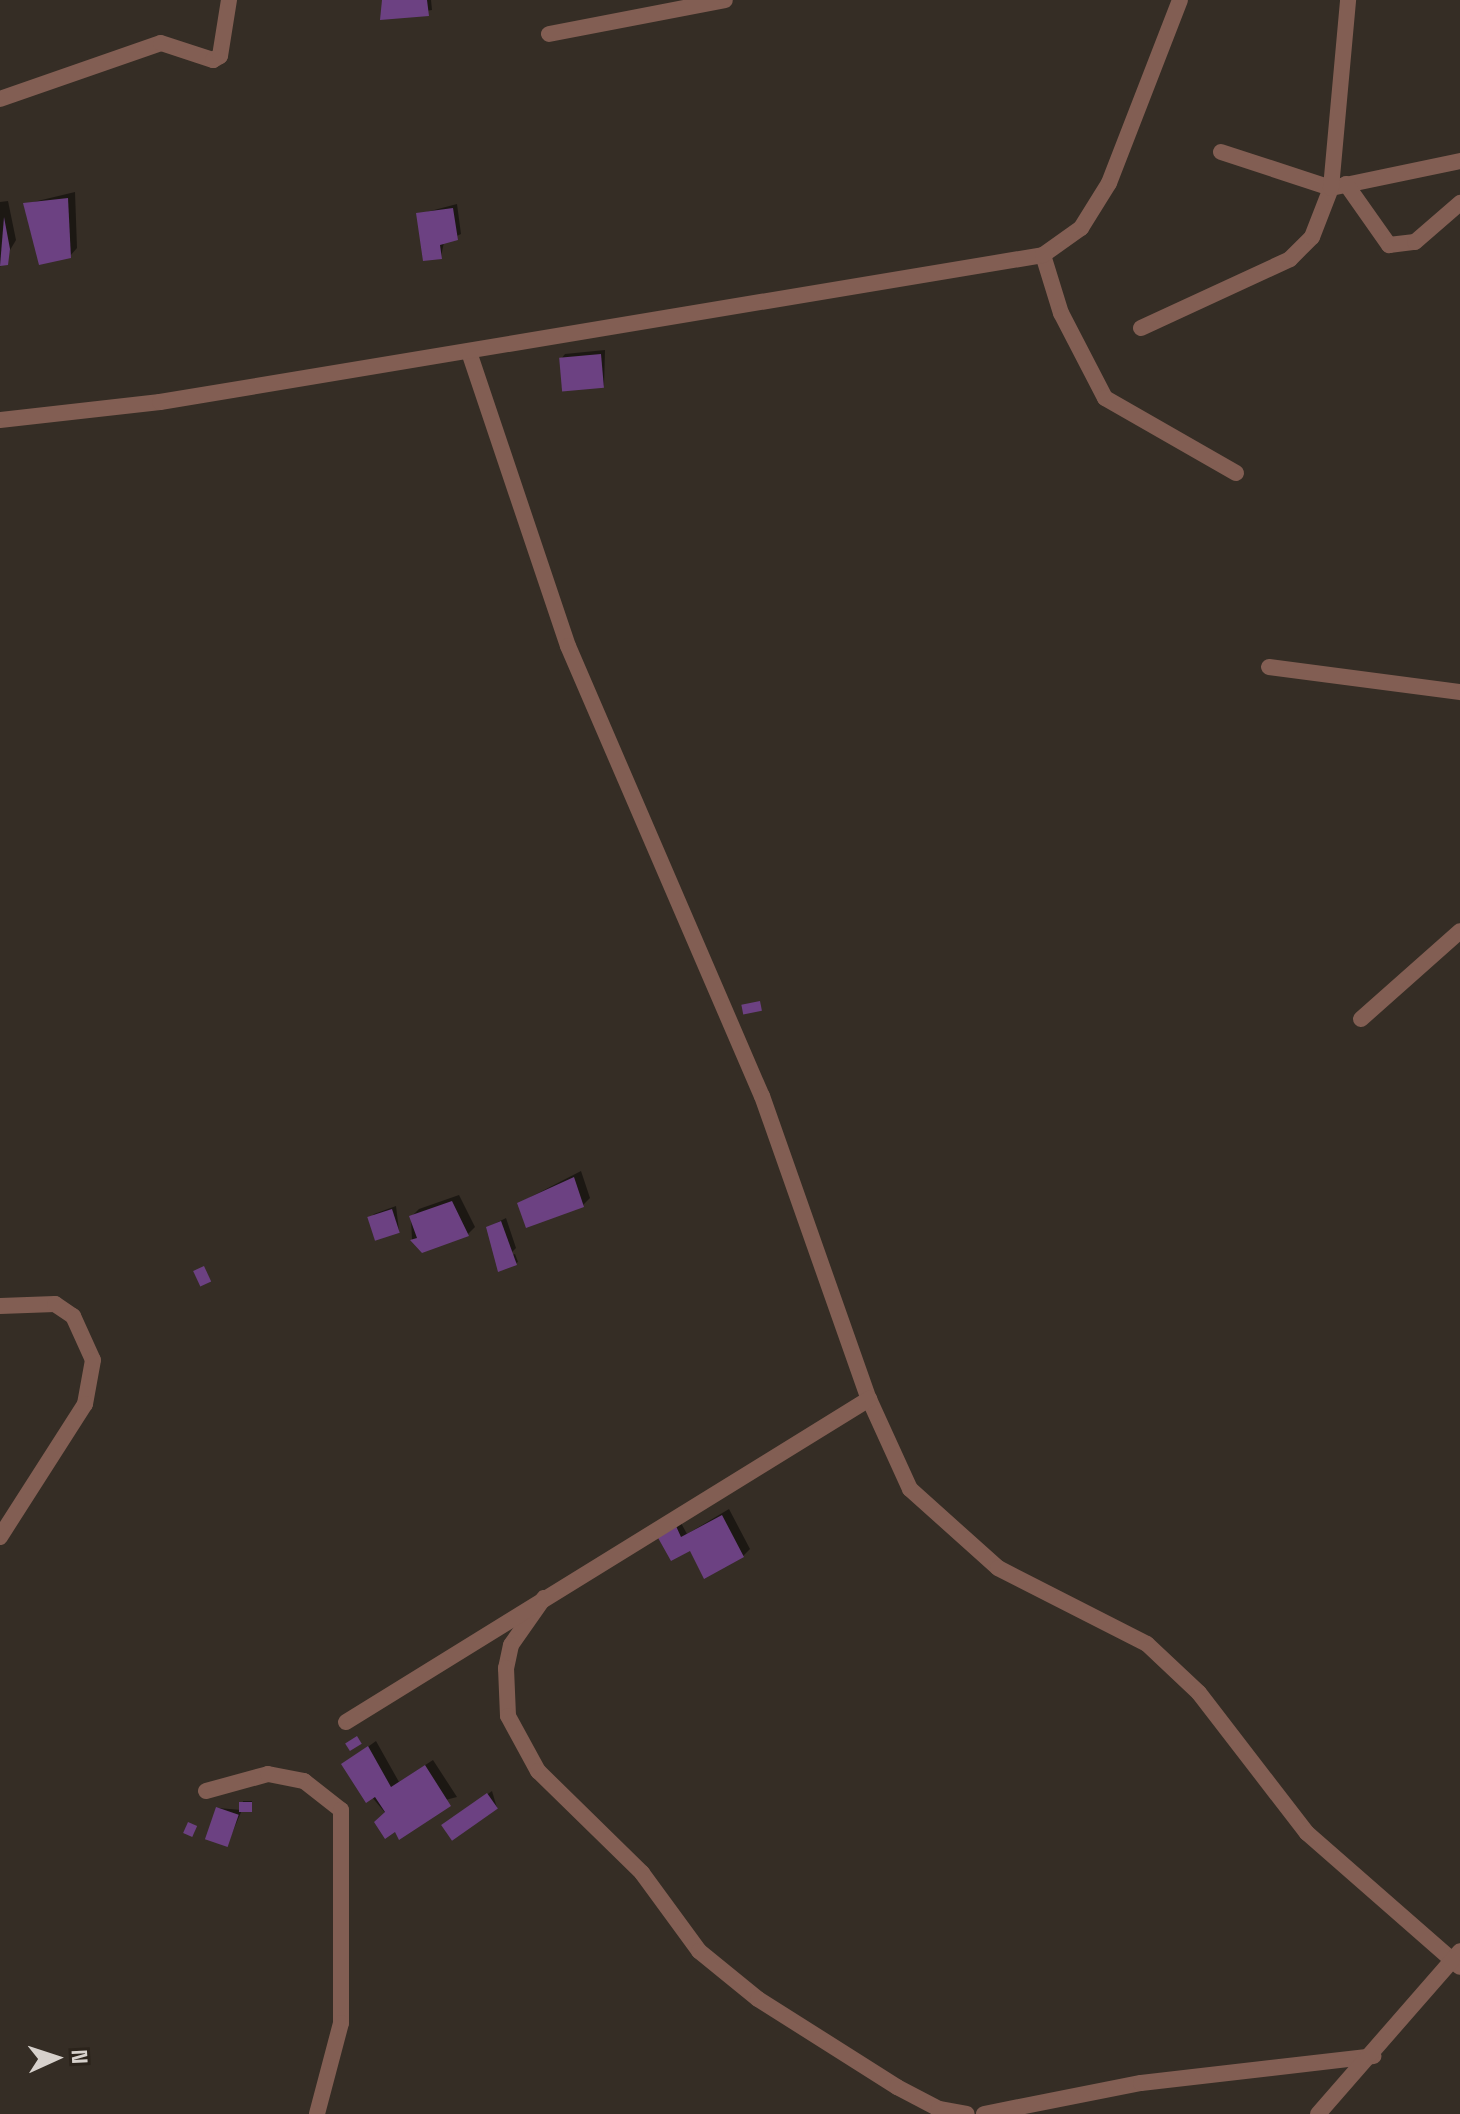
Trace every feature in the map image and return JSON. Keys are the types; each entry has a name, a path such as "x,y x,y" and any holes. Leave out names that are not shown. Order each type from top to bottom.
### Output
{"street":[{"path":"0,99 150,45 180,46 213,60 220,56 229,0"},
{"path":"549,34 725,0"},
{"path":"0,420 469,352 1043,255 1081,228 1109,183 1180,0"},
{"path":"1141,328 1303,250 1338,186 1348,0"},
{"path":"1221,152 1338,186 1460,161"},
{"path":"1338,186 1389,245 1415,242 1460,203"},
{"path":"1043,255 1061,313 1105,398 1236,473"},
{"path":"469,352 568,646 762,1096 869,1399 910,1489 998,1568 1147,1644 1199,1693 1307,1833 1458,1960 1318,2114"},
{"path":"1269,667 1460,692"},
{"path":"1361,1019 1460,931"},
{"path":"0,1306 55,1304 73,1316 93,1371 85,1404 0,1537"},
{"path":"346,1722 869,1399"},
{"path":"544,1598 511,1645 506,1668 508,1716 538,1771 642,1873 699,1951 758,1999 897,2087 939,2109 967,2114"},
{"path":"206,1791 247,1777 288,1777 319,1789 341,1810 341,2023 317,2114"},
{"path":"984,2114 1141,2083 1373,2056"}],"building":[{"path":"382,0 427,0 429,16 380,20"},
{"path":"68,198 71,258 39,265 23,203"},
{"path":"453,208 458,240 440,245 442,259 423,261 416,213"},
{"path":"4,217 10,249 8,265 0,266"},
{"path":"601,354 604,388 562,392 559,358"},
{"path":"760,1001 762,1011 743,1014 741,1005"},
{"path":"574,1177 584,1207 526,1228 517,1203"},
{"path":"452,1201 469,1236 422,1253 410,1240 417,1238 409,1216"},
{"path":"392,1209 400,1233 375,1241 367,1217"},
{"path":"501,1221 517,1265 498,1272 486,1227"},
{"path":"204,1266 211,1281 200,1286 193,1271"},
{"path":"722,1515 744,1557 704,1579 690,1551 671,1561 657,1536 676,1526 681,1537"},
{"path":"357,1736 362,1744 350,1751 345,1743"},
{"path":"368,1746 391,1787 425,1765 451,1806 399,1840 395,1832 385,1839 374,1822 385,1812 375,1797 366,1803 341,1764"},
{"path":"487,1793 498,1809 452,1841 441,1825"},
{"path":"239,1802 252,1802 252,1812 239,1812"},
{"path":"216,1807 239,1815 228,1847 205,1839"},
{"path":"188,1822 197,1826 192,1837 183,1833"}]}
